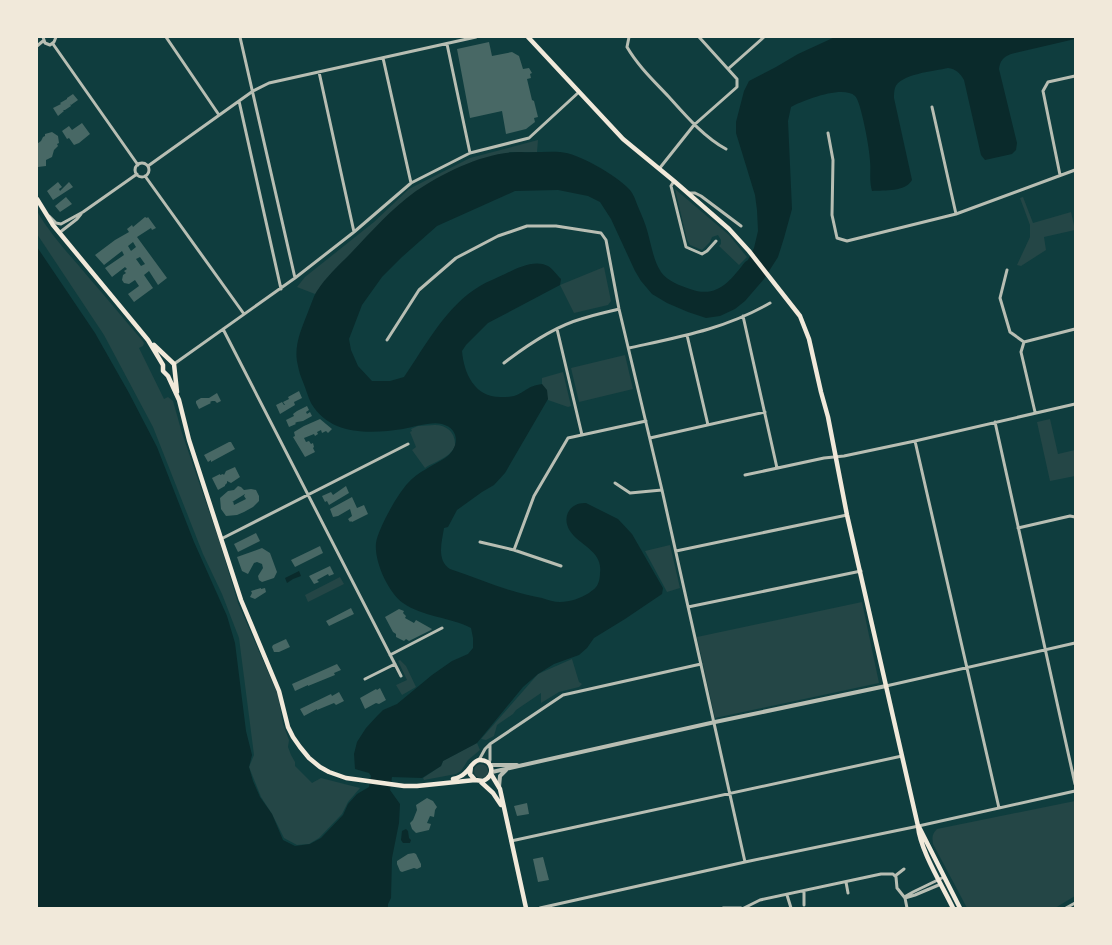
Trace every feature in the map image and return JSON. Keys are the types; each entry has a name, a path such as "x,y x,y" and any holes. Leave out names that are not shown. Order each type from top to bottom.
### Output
{"main road":[{"path":"528,37 623,139 729,229 749,251 793,305 800,316 809,339 828,417 847,515 861,571 922,846 953,908"},
{"path":"37,199 59,233 148,340 172,363 189,440 241,600 279,691 286,719 293,737 305,753 320,767 337,775 368,781 417,786 474,780 480,782 493,793 503,808"},
{"path":"148,340 163,365 162,369 175,390 179,400"},
{"path":"163,365 165,363 172,363"},
{"path":"166,374 171,374 174,371"},
{"path":"448,782 464,774 474,762 479,760 489,764 491,773 500,789 526,908"},
{"path":"471,766 470,774 474,780"},
{"path":"480,782 486,780 491,773"},
{"path":"918,826 960,908"}],"street":[{"path":"53,44 56,37"},
{"path":"166,37 219,115"},
{"path":"240,37 295,278"},
{"path":"148,166 253,91 270,83 476,37"},
{"path":"629,37 627,47 641,68 694,125 726,149"},
{"path":"659,169 694,125 737,87 737,79 699,37"},
{"path":"728,69 764,37"},
{"path":"43,41 48,44 53,44 138,165"},
{"path":"37,46 43,41"},
{"path":"447,44 470,153"},
{"path":"383,58 411,183"},
{"path":"319,72 354,232"},
{"path":"1060,175 1043,91 1048,82 1075,76"},
{"path":"172,363 281,289 354,232 411,183 470,153 529,138 579,92"},
{"path":"239,101 281,289"},
{"path":"932,107 956,214"},
{"path":"828,133 833,160 832,215 837,238 847,241 956,214 1075,170"},
{"path":"138,165 144,163 148,166"},
{"path":"137,174 136,169 138,165"},
{"path":"145,176 149,170 148,166"},
{"path":"137,174 145,176 244,314"},
{"path":"44,211 56,223 59,224 83,212 137,174"},
{"path":"674,181 671,186 686,247 702,254 707,251 716,241"},
{"path":"688,193 695,193 701,196 741,226"},
{"path":"59,233 77,219 83,212"},
{"path":"387,340 419,290 456,258 498,236 527,226 556,226 601,233 606,240 619,309 630,348 715,722 745,862"},
{"path":"1007,270 1000,298 1010,332 1024,342 1075,329"},
{"path":"630,348 714,328 770,303"},
{"path":"504,363 524,347 557,329 579,319 619,309"},
{"path":"743,316 777,468"},
{"path":"223,329 401,676"},
{"path":"557,329 582,435"},
{"path":"687,335 708,425"},
{"path":"1024,342 1020,352 1035,412"},
{"path":"745,475 824,458 916,441 1035,412 1075,404"},
{"path":"650,438 765,412"},
{"path":"514,550 534,496 568,438 646,421"},
{"path":"995,422 1075,784"},
{"path":"916,441 999,808"},
{"path":"221,539 408,444"},
{"path":"615,483 630,493 662,490"},
{"path":"676,550 847,515"},
{"path":"1018,528 1070,516 1075,517"},
{"path":"480,542 514,550 561,566"},
{"path":"688,608 861,571"},
{"path":"390,655 442,628"},
{"path":"491,773 523,764 886,686 1075,643"},
{"path":"365,679 394,664"},
{"path":"479,760 485,749 490,744 562,695 701,664"},
{"path":"490,744 489,764 523,764"},
{"path":"511,841 902,756"},
{"path":"500,789 500,776 506,770"},
{"path":"540,908 1075,791"},
{"path":"895,876 904,869"},
{"path":"723,908 742,908 760,900 881,874 893,874 895,876"},
{"path":"895,876 897,888 905,898 907,908"},
{"path":"905,898 920,893 945,879"},
{"path":"846,882 848,893"},
{"path":"804,891 804,905"},
{"path":"786,895 791,908"},
{"path":"1066,908 1075,903"}],"shaded area":[{"path":"835,37 1075,37 1075,39 1011,54 1006,56 1001,62 999,69 1017,143 1016,150 1012,154 985,160 981,155 964,80 956,70 948,68 918,74 903,79 898,83 895,89 894,98 912,180 905,187 872,191 870,156 867,137 860,107 855,96 842,92 833,93 805,101 791,107 788,121 792,209 778,257 764,279 745,301 735,309 720,316 706,318 667,303 652,294 635,271 611,219 600,202 588,196 558,190 515,191 437,226 382,277 362,305 349,339 351,350 358,366 372,381 390,381 404,377 447,315 468,294 486,283 526,265 537,263 548,266 552,269 561,279 560,285 488,323 462,351 468,376 478,389 485,393 493,396 511,397 533,386 542,384 547,390 548,399 505,473 494,485 457,510 448,527 444,528 441,544 441,556 443,561 450,569 518,593 558,602 579,598 589,593 597,586 600,575 600,565 598,559 590,549 574,536 567,526 566,521 569,511 575,505 586,503 618,519 632,534 663,588 662,594 594,638 587,648 579,655 554,664 538,674 523,687 477,743 443,761 441,766 422,778 392,777 390,790 400,804 399,823 392,858 391,898 388,908 37,908 37,247 95,333 129,393 157,447 194,542 227,616 235,643 246,731 252,755 249,767 253,781 260,797 272,814 283,840 295,846 310,844 321,838 343,815 348,804 357,794 369,787 371,776 369,773 355,769 354,754 357,742 366,728 383,710 397,704 432,675 452,661 468,654 473,648 471,628 454,621 411,608 397,598 383,576 376,550 376,543 380,529 399,495 408,483 416,476 450,454 455,445 455,435 448,427 438,423 391,431 365,432 352,430 329,422 319,414 311,403 298,368 296,352 300,332 317,291 333,271 374,229 416,191 439,177 466,164 494,155 521,152 568,153 586,160 615,177 631,191 635,198 646,227 652,251 661,272 674,283 690,289 708,292 715,290 728,282 748,260 754,248 758,231 755,195 736,133 736,122 744,91 749,81 798,54"},
{"path":"538,140 537,152 510,152 326,280 315,294 297,287 305,277 374,222 409,189 470,158"},
{"path":"675,189 729,235 747,257 739,265 719,246 721,244 721,240 718,235 712,237 710,242 702,250 690,245 687,240"},
{"path":"1023,197 1033,223 1071,212 1075,230 1044,237 1046,250 1021,266 1017,265 1030,237 1030,225 1020,198"},
{"path":"37,211 62,246 142,340 144,343 143,346 139,348 164,399 168,397 173,401 182,433 219,540 238,603 278,695 283,724 289,740 288,747 295,762 295,766 312,783 321,778 360,788 348,802 342,814 319,838 309,844 297,845 284,838 272,814 261,797 249,767 254,755 239,638 222,594 203,554 153,427 104,335 37,234"},
{"path":"604,267 611,301 608,305 574,313 560,285"},
{"path":"625,355 633,389 579,402 571,368"},
{"path":"563,372 571,406 568,407 548,400 542,384 542,378"},
{"path":"1050,419 1058,454 1075,450 1075,476 1050,481 1037,422"},
{"path":"418,426 443,426 450,431 454,437 455,446 446,457 425,468 412,450 416,447 410,432 412,431 411,429"},
{"path":"670,545 680,588 667,592 645,551"},
{"path":"299,571 301,576 287,583 285,578"},
{"path":"340,577 344,584 308,602 305,595"},
{"path":"862,602 879,683 715,718 697,637"},
{"path":"572,659 579,682 582,684 579,687 559,692 541,703 541,693 497,725 494,736 486,740 481,739 538,674"},
{"path":"400,660 406,666 416,687 402,695 396,685 407,680 398,661"},
{"path":"477,743 480,750 468,760 461,771 456,774 424,780 423,778 441,766 443,761"},
{"path":"481,764 486,766 488,771 486,776 481,778 476,776 474,771 476,766"},
{"path":"1075,801 1075,896 1055,908 967,908 933,844 932,839 934,832 937,829"},
{"path":"406,829 411,840 410,843 403,843 401,840 402,831"}],"building":[{"path":"489,42 492,56 512,52 519,56 523,69 529,68 532,73 530,74 531,78 527,79 538,117 534,118 535,122 526,129 506,134 502,111 470,118 457,49"},
{"path":"73,94 78,100 71,105 70,104 71,106 63,110 64,111 58,116 53,108 61,104 60,103"},
{"path":"82,123 90,134 74,145 69,138 67,139 62,131 69,126 72,130"},
{"path":"52,132 58,136 58,146 54,150 52,157 46,160 46,166 38,167 37,144 45,136 45,134"},
{"path":"58,182 62,187 59,189 60,191 69,182 73,187 53,200 47,191"},
{"path":"66,197 72,204 60,212 55,206"},
{"path":"145,217 148,217 156,228 152,230 151,228 137,237 167,278 158,285 149,271 144,275 153,288 134,302 128,294 139,286 135,280 129,284 124,283 122,280 123,275 126,273 124,271 127,269 125,267 112,277 105,268 124,255 122,251 104,265 95,255 115,240 129,232 127,229 132,225 133,227","holes":["133,242 136,247 131,251 128,246","140,257 145,264 141,266 136,259"]},
{"path":"299,391 302,398 294,402 295,405 280,414 276,405 282,402 285,405 283,402 289,399 288,397"},
{"path":"217,393 221,401 217,403 212,401 199,409 196,401 201,398 209,398"},
{"path":"307,406 309,410 306,412 307,414 310,412 312,416 289,427 286,420 294,416 293,414 297,411"},
{"path":"320,419 332,429 328,433 326,431 322,433 321,430 317,432 318,434 315,436 314,434 304,438 306,442 309,441 311,444 313,443 315,452 305,457 293,437 295,436 294,432"},
{"path":"231,442 235,449 211,462 211,460 208,462 204,455"},
{"path":"235,467 240,477 231,483 227,481 225,486 218,490 212,478 220,474 224,475 226,471"},
{"path":"238,486 244,490 256,490 259,496 259,501 253,507 244,512 237,515 226,516 221,509 220,498 228,491 234,490","holes":["245,494 244,496 246,499 234,505 233,501"]},
{"path":"346,486 349,493 329,505 327,501 325,502 322,496 331,492 333,495"},
{"path":"352,497 357,508 364,505 368,514 352,522 348,519 352,516 350,509 338,516 333,517 330,509"},
{"path":"256,533 260,541 238,552 234,544"},
{"path":"320,546 323,553 295,567 291,560"},
{"path":"262,548 270,553 277,572 274,578 262,582 259,580 258,576 263,568 262,564 257,562 254,563 248,574 242,571 237,557"},
{"path":"330,566 334,574 329,576 328,574 317,580 319,582 314,584 309,576"},
{"path":"265,588 266,592 255,599 250,597 252,593 251,591"},
{"path":"351,608 354,614 329,626 326,621"},
{"path":"399,609 404,611 403,613 406,616 405,618 414,623 416,620 432,629 409,641 406,639 404,641 396,637 396,634 393,632 385,617"},
{"path":"286,639 290,647 279,652 274,652 272,647 273,645"},
{"path":"337,664 341,670 334,673 335,675 295,691 292,684"},
{"path":"380,688 386,700 365,709 360,698"},
{"path":"339,692 344,701 336,705 334,703 317,709 304,716 300,709 331,694 332,696"},
{"path":"427,798 433,801 437,807 434,817 430,816 427,823 431,824 429,830 416,833 412,829 410,823 413,820 417,810 416,805"},
{"path":"527,803 529,814 517,816 514,806"},
{"path":"414,853 421,864 421,867 402,872 400,871 397,861 408,854"},
{"path":"543,857 549,880 538,882 533,859"}]}
